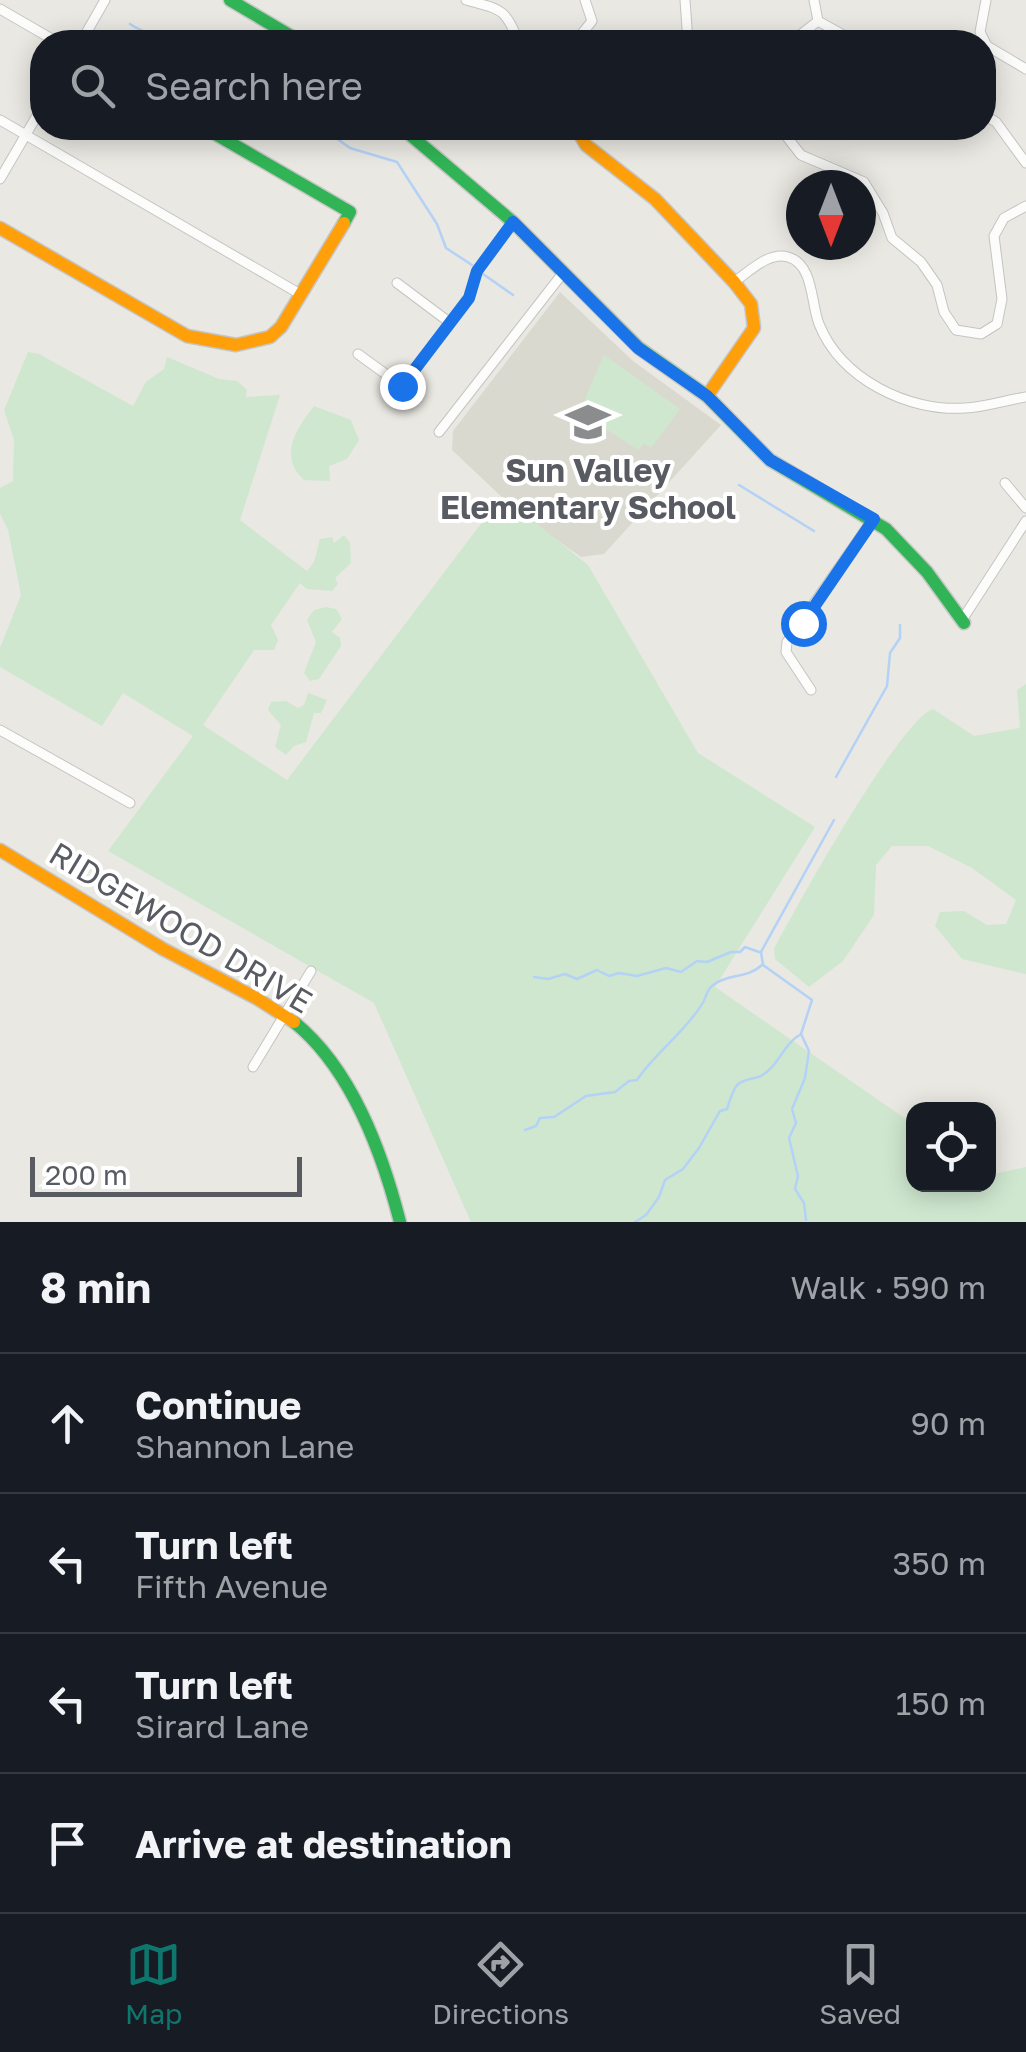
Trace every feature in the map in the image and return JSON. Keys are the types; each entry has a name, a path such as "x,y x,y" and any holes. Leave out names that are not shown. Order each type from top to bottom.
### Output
{"street":[{"path":"88,30 105,0"},
{"path":"230,0 281,30"},
{"path":"466,0 493,6 508,16 514,30"},
{"path":"585,0 592,21 585,30"},
{"path":"685,0 687,30"},
{"path":"814,0 818,21"},
{"path":"980,30 986,0"},
{"path":"0,9 36,30"},
{"path":"806,30 818,21"},
{"path":"818,21 834,30"},
{"path":"996,51 1026,69"},
{"path":"0,120 30,139"},
{"path":"996,122 1026,163"},
{"path":"0,179 30,127"},
{"path":"32,140 300,294"},
{"path":"0,228 187,336 236,345 276,333 350,212 225,140"},
{"path":"416,140 513,222 638,348 707,396 770,460 874,519 927,572 963,621 1026,521"},
{"path":"583,140 654,199 751,304 754,328 707,396"},
{"path":"789,140 801,155 864,182 892,238 921,262 937,285 944,312 956,330 981,334 997,324 1002,299 994,236 1004,218 1026,206"},
{"path":"358,354 402,386 469,298 481,265 513,222"},
{"path":"734,282 769,258 787,256 800,264 810,285 818,324 834,353 856,375 886,391 920,404 964,408 1026,396"},
{"path":"440,432 563,274"},
{"path":"397,284 450,322"},
{"path":"1005,483 1026,508"},
{"path":"811,690 786,652 787,642 874,519"},
{"path":"0,730 130,804"},
{"name":"RIDGEWOOD DRIVE","path":"0,850 160,948 284,1016 308,1034 330,1059 360,1118 396,1203 400,1222"},
{"path":"253,1067 312,971"}],"shaded area":[{"name":"Sun Valley Elementary School","path":"560,292 633,361 721,425 604,554 581,557 544,531 540,533 452,450 453,431"}],"green space":[{"path":"28,352 39,354 133,406 146,382 164,369 167,357 219,379 237,381 247,390 246,397 280,395 240,520 307,571 314,562 320,539 332,537 334,543 344,535 350,543 351,563 335,578 338,584 332,591 307,589 300,583 271,625 278,640 274,650 254,650 203,725 287,780 502,496 588,565 698,753 815,827 715,987 906,1119 906,1192 996,1192 996,1173 1026,1167 1026,1222 471,1222 374,1003 108,851 193,736 123,693 102,726 0,667 0,648 21,595 8,530 0,514 0,488 13,481 14,440 4,410"},
{"path":"604,355 680,409 651,448 644,443 638,450 585,415 586,396"},
{"path":"314,406 351,420 359,440 347,459 329,466 330,481 304,480 292,462 296,433"},
{"path":"336,609 342,619 332,632 340,638 341,646 319,679 310,681 304,673 316,642 307,620 314,610"},
{"path":"1026,684 1026,974 962,959 935,926 940,912 964,911 987,925 1006,924 1016,900 972,868 928,846 892,846 876,865 874,915 843,961 809,987 775,959 774,949 849,818 897,746 917,721 933,709 974,736 1020,728 1017,690"},
{"path":"308,693 327,700 321,713 314,713 306,742 294,746 286,755 275,747 281,725 268,710 271,702 286,701 298,708 304,705"}],"waterway":[{"path":"130,24 140,30"},
{"path":"339,140 350,148 397,162 437,224 446,248 472,265"},
{"path":"483,274 513,295"},
{"path":"739,485 814,531"},
{"path":"836,777 887,686 890,653 900,638 900,625"},
{"path":"806,1220 804,1203 795,1189 798,1176 789,1138 796,1123 792,1109 805,1078 809,1051 801,1034 812,1000 763,965 761,952 834,820"},
{"path":"534,977 548,979 565,974 577,979 597,970 609,976 637,976 666,968 681,972 697,961 707,962 745,947 759,952"},
{"path":"525,1130 536,1126 540,1118 554,1117 586,1096 615,1092 637,1080 696,1014 711,987 762,965"},
{"path":"635,1222 646,1215 659,1197 665,1180 683,1169 699,1148 720,1111 727,1109 737,1085 767,1072 801,1034"}],"traffic: fast":[{"path":"230,0 281,30"},
{"path":"226,140 350,212 344,223"},
{"path":"416,140 513,222 639,348 707,396 770,460 886,529 927,572 964,623"},
{"path":"294,1022 332,1063 362,1113 400,1222"}],"traffic: slow":[{"path":"583,140 655,199 751,304 754,328 707,396"},
{"path":"0,228 187,336 236,345 270,337 281,327 344,223"},
{"path":"0,850 163,949 294,1022"}],"place":[{"name":"Sun Valley Elementary School","path":"588,422"}],"route":[{"path":"402,386 469,298 477,271 513,222 638,348 707,396 770,460 874,519 803,623"}]}
